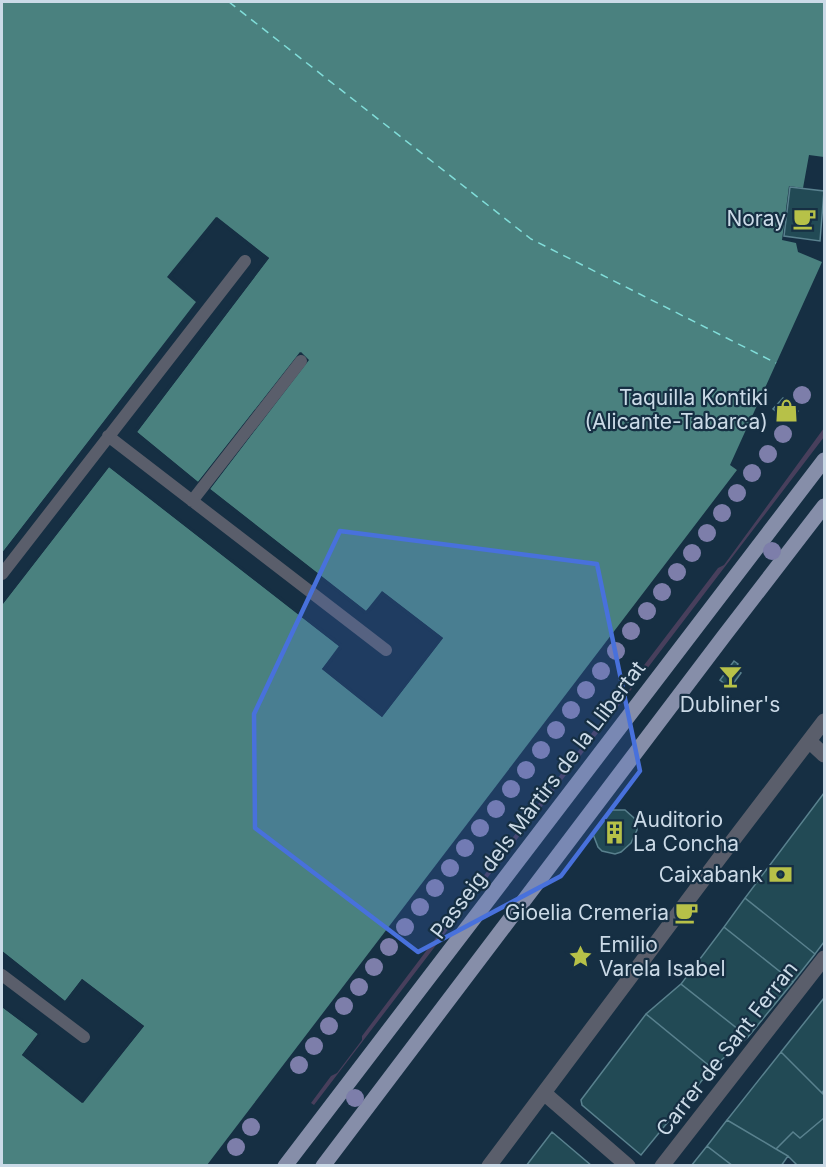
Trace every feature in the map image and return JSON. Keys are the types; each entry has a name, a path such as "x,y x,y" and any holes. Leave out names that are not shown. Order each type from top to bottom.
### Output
{"main road":[{"name":"Passeig dels Màrtirs de la Llibertat","path":"285,1166 825,460"},
{"path":"323,1166 825,506"}],"street":[{"path":"489,1166 825,721"},
{"path":"809,741 825,755"},
{"name":"Carrer de Sant Ferran","path":"662,1166 825,958"},
{"path":"543,1094 628,1166"}],"lane":[{"path":"2,574 244,261"},
{"path":"192,501 301,361"},
{"path":"108,436 386,650"},
{"path":"2,975 84,1037"}],"highlighted area":[{"path":"340,531 597,564 640,771 561,876 418,952 255,828 254,714"}],"shaded area":[{"path":"2,2 824,2 824,157 809,155 803,188 789,186 782,240 796,243 798,252 822,262 730,465 737,470 207,1165 2,1165 2,1007 38,1034 22,1055 82,1103 144,1026 82,979 65,1001 2,951 2,605 109,467 340,647 322,669 382,717 443,638 383,592 366,611 210,489 308,360 300,352 198,482 137,432 269,258 217,217 168,277 197,302 2,553"},
{"path":"824,428 824,437 314,1105 311,1103 362,1040 362,1036 445,926 451,923 476,886 604,717 610,715 636,681 635,677 718,568 724,565"}],"pier":[{"path":"216,217 269,258 137,432 198,482 301,352 309,360 210,489 366,611 382,591 443,638 382,717 322,669 339,646 109,467 2,605 2,601 109,464 342,644 342,648 326,669 382,713 439,639 383,596 369,613 365,614 207,490 196,484 134,433 134,430 265,259 217,221 172,276 199,300 199,304 2,556 2,553 196,302 167,277"},
{"path":"2,951 65,1001 82,979 144,1026 83,1103 22,1055 38,1034 2,1007 2,1004 41,1033 26,1055 82,1099 139,1026 83,983 67,1003 64,1003 2,955"}],"building":[{"name":"Noray","path":"790,187 824,191 820,241 784,236"},
{"name":"Taquilla Kontiki (Alicante-Tabarca)","path":"783,398 798,411 789,422 773,409"},
{"path":"734,661 738,664 735,669 741,673 730,688 720,680"},
{"path":"824,793 824,942 815,954 745,898"},
{"name":"Auditorio La Concha","path":"611,810 625,810 637,824 637,830 631,843 615,854 602,851 593,834"},
{"path":"745,898 815,954 793,982 724,927"},
{"path":"724,927 793,982 748,1037 681,984"},
{"path":"681,984 748,1037 712,1068 646,1014"},
{"path":"824,998 824,1090 822,1093 781,1052"},
{"path":"646,1014 712,1068 641,1155 582,1105 581,1100"},
{"path":"781,1052 824,1095 824,1118 800,1138 793,1132 776,1149 727,1120"},
{"path":"824,1118 824,1166 798,1166 776,1149 793,1132 800,1138"},
{"path":"727,1120 788,1156 781,1166 733,1166 707,1146"},
{"path":"552,1132 592,1166 526,1166"},
{"path":"707,1146 733,1166 691,1166"}],"ferry route":[{"path":"229,2 531,239 776,363"}],"place":[{"name":"Noray","path":"804,219"},
{"name":"Taquilla Kontiki (Alicante-Tabarca)","path":"786,410"},
{"name":"Dubliner's","path":"730,677"},
{"name":"Auditorio La Concha","path":"615,832"},
{"name":"Caixabank","path":"781,875"},
{"name":"Gioelia Cremeria","path":"687,913"},
{"name":"Emilio Varela Isabel","path":"581,957"}]}
